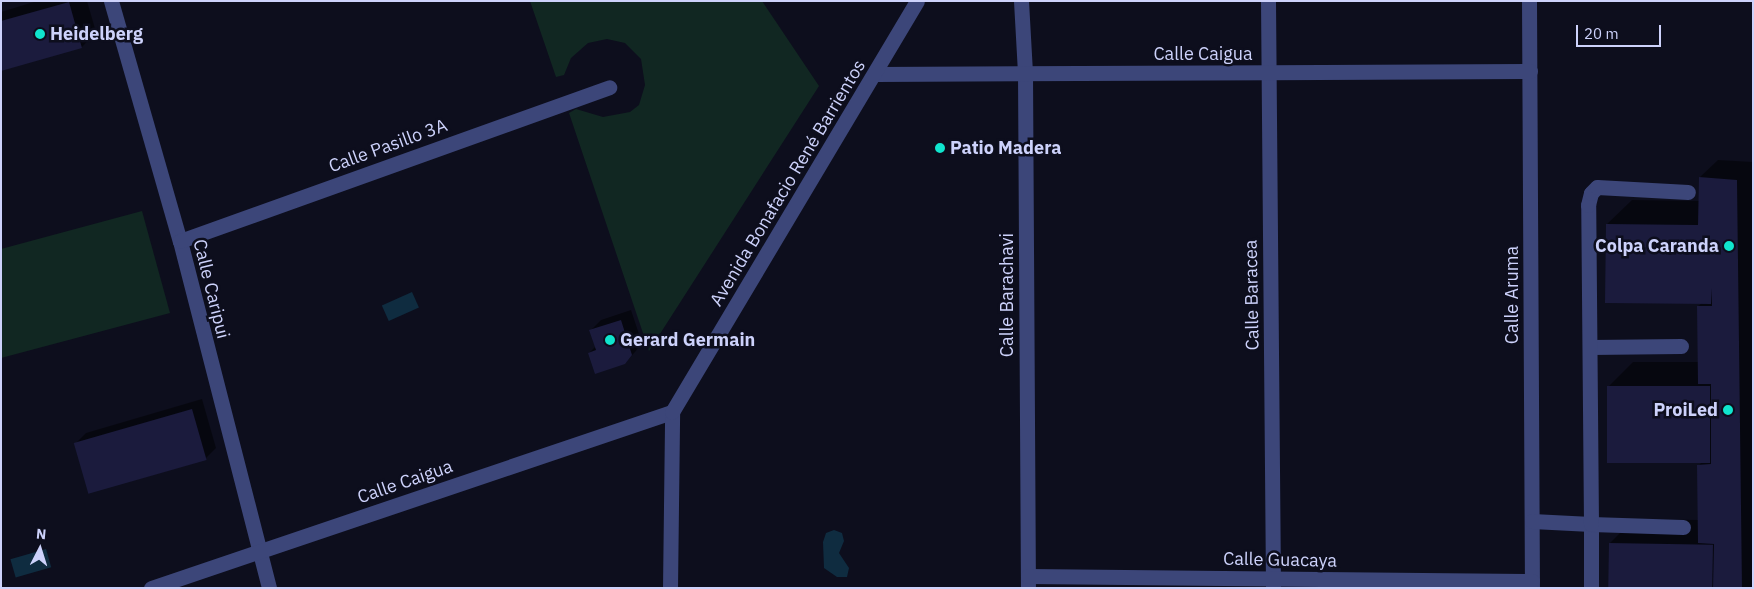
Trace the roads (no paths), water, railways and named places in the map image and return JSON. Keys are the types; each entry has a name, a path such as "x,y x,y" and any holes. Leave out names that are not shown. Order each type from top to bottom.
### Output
{"street":[{"name":"Calle Caripui","path":"111,1 180,241 269,588"},
{"name":"Avenida Bonafacio René Barrientos","path":"672,412 876,74 917,1"},
{"name":"Calle Barachavi","path":"1021,1 1025,73 1028,582"},
{"name":"Calle Baracea","path":"1268,1 1273,583"},
{"name":"Calle Aruma","path":"1529,1 1532,584"},
{"name":"Calle Caigua","path":"876,74 1530,71"},
{"name":"Calle Pasillo 3A","path":"180,241 609,87"},
{"path":"1590,588 1588,205 1591,193 1597,188 1688,192"},
{"path":"1590,346 1681,346"},
{"name":"Calle Caigua","path":"151,588 672,412"},
{"path":"670,588 672,412"},
{"path":"1532,521 1683,527"},
{"name":"Calle Guacaya","path":"1028,582 1532,584"}],"water":[{"path":"412,292 419,308 389,321 382,305"},
{"path":"834,530 842,533 844,541 839,553 849,568 847,577 837,577 824,568 823,542 826,533"},
{"path":"46,549 51,567 16,577 10,559"}],"place":[{"name":"Heidelberg","path":"40,34"},
{"name":"Patio Madera","path":"940,148"},
{"name":"Colpa Caranda","path":"1729,246"},
{"name":"Gerard Germain","path":"610,340"},
{"name":"ProiLed","path":"1728,410"}]}
